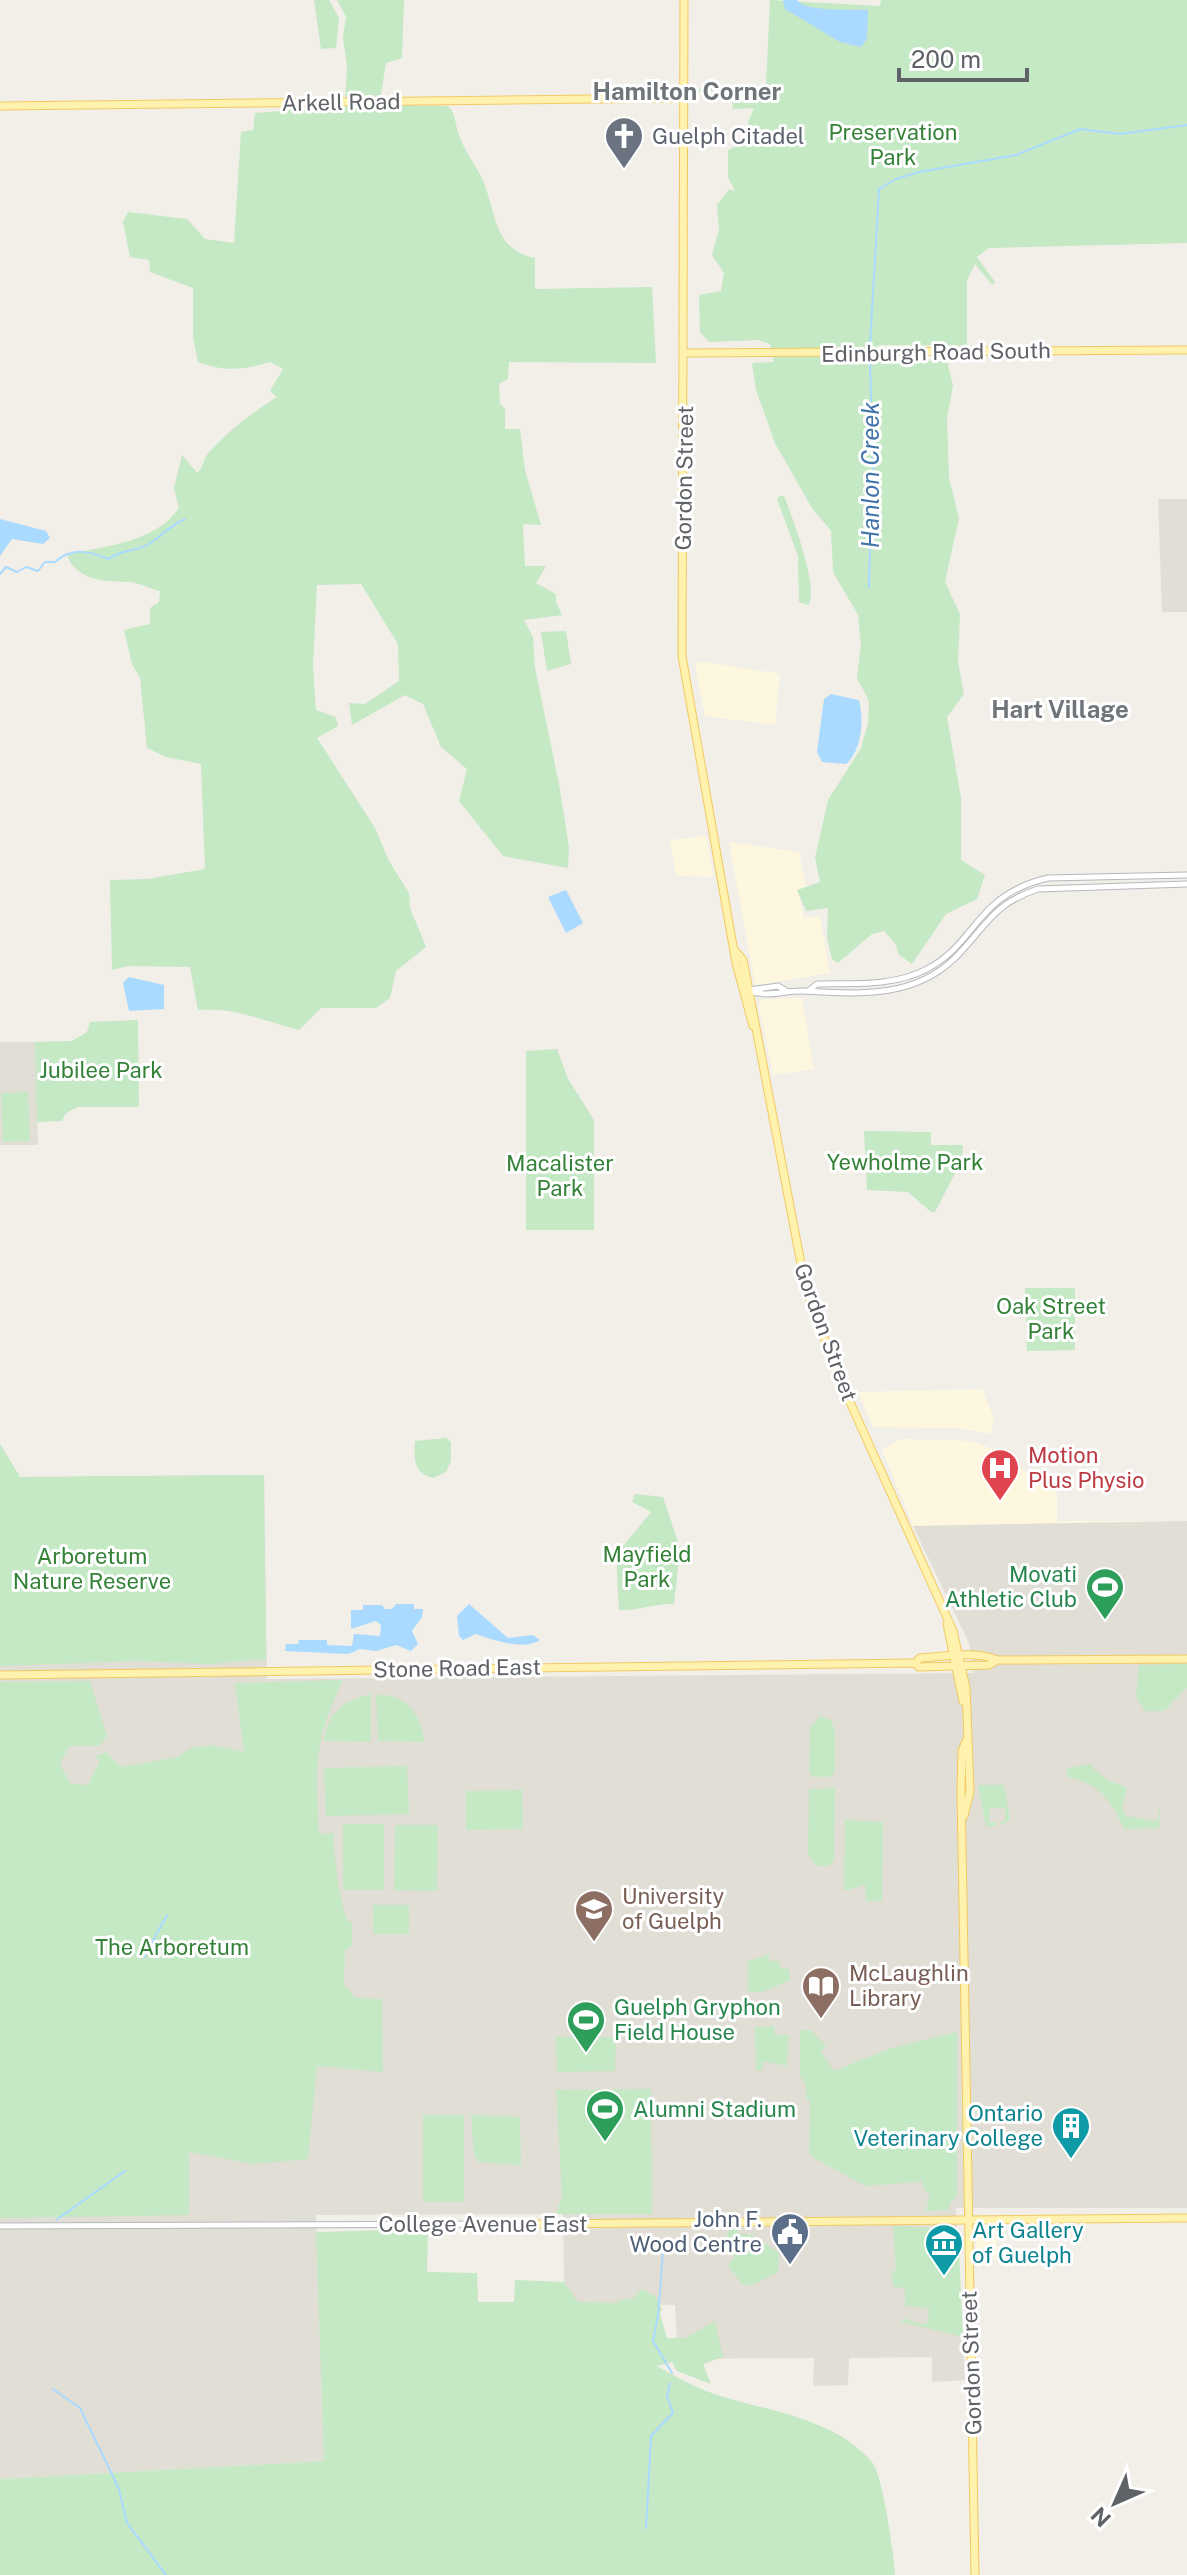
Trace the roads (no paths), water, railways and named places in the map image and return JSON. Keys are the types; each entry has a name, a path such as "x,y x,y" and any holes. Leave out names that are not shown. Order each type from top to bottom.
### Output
{"main road":[{"name":"Gordon Street","path":"684,0 682,656 736,952 743,960 745,991 806,1290 840,1380 947,1621 960,1666 970,1791 964,1816 966,2218 975,2575"},
{"name":"Arkell Road","path":"0,106 682,98"},
{"name":"Edinburgh Road South","path":"685,353 1187,350"},
{"name":"Stone Road East","path":"915,1663 920,1658 957,1656 989,1656 997,1660"},
{"path":"997,1660 1187,1659"},
{"name":"Stone Road East","path":"0,1675 587,1665 915,1663 919,1667 989,1665 997,1660"},
{"name":"College Avenue East","path":"536,2224 1187,2218"}],"street":[{"path":"808,991 817,984 891,981 928,969 944,957 999,897 1031,882 1048,878 1187,875"},
{"path":"745,991 758,994 786,991 818,994 890,992 912,986 955,958 1002,905 1038,889 1187,884"},
{"name":"College Avenue East","path":"0,2226 536,2224"}],"water":[{"path":"783,0 797,0 818,8 868,10 867,39 861,47 840,42 785,9"},
{"path":"0,519 46,531 50,538 43,544 12,539 0,556"},
{"path":"831,694 859,700 860,734 855,751 846,764 822,762 817,752 824,699"},
{"path":"566,890 583,923 566,933 548,897"},
{"path":"129,977 164,985 164,1009 129,1011 123,983"},
{"path":"396,1604 414,1604 414,1609 423,1609 422,1617 412,1631 418,1644 411,1651 396,1645 376,1651 360,1649 348,1654 285,1651 286,1644 298,1644 299,1640 327,1640 327,1645 352,1646 354,1634 380,1636 381,1625 376,1621 351,1629 351,1610 363,1610 363,1605 382,1605 385,1609 392,1609"},
{"path":"469,1604 508,1638 533,1635 540,1640 517,1645 476,1634 463,1640 459,1636 457,1616"}],"waterway":[{"name":"Hanlon Creek","path":"870,345 879,189 896,179 919,172 1016,155 1080,129 1120,134 1187,125"},
{"name":"Hanlon Creek","path":"869,587 874,495 870,363"},
{"path":"0,574 6,567 17,572 26,567 38,571 45,562 55,562 74,552 87,552 109,559 149,544 185,519"},
{"path":"144,1957 167,1915"},
{"path":"56,2220 125,2171"},
{"path":"664,2239 653,2341 672,2373"},
{"path":"646,2528 651,2436 673,2413 667,2396 670,2383"},
{"path":"53,2389 80,2408 119,2489 127,2523 166,2575"}],"place":[{"name":"Guelph Citadel","path":"624,170"},
{"name":"Motion Plus Physio","path":"1000,1502"},
{"name":"Movati Athletic Club","path":"1105,1621"},
{"name":"University of Guelph","path":"594,1943"},
{"name":"McLaughlin Library","path":"821,2020"},
{"name":"Guelph Gryphon Field House","path":"586,2054"},
{"name":"Alumni Stadium","path":"605,2143"},
{"name":"Ontario Veterinary College","path":"1071,2160"},
{"name":"John F. Wood Centre","path":"790,2266"},
{"name":"Art Gallery of Guelph","path":"944,2277"}],"district":[{"name":"Hamilton Corner","path":"687,92"},
{"name":"Hart Village","path":"1060,710"}],"park label":[{"name":"Preservation Park","path":"893,144"},
{"name":"Jubilee Park","path":"101,1070"},
{"name":"Yewholme Park","path":"905,1162"},
{"name":"Macalister Park","path":"560,1176"},
{"name":"Oak Street Park","path":"1051,1318"},
{"name":"Mayfield Park","path":"647,1566"},
{"name":"Arboretum Nature Reserve","path":"92,1568"},
{"name":"The Arboretum","path":"172,1947"}]}
